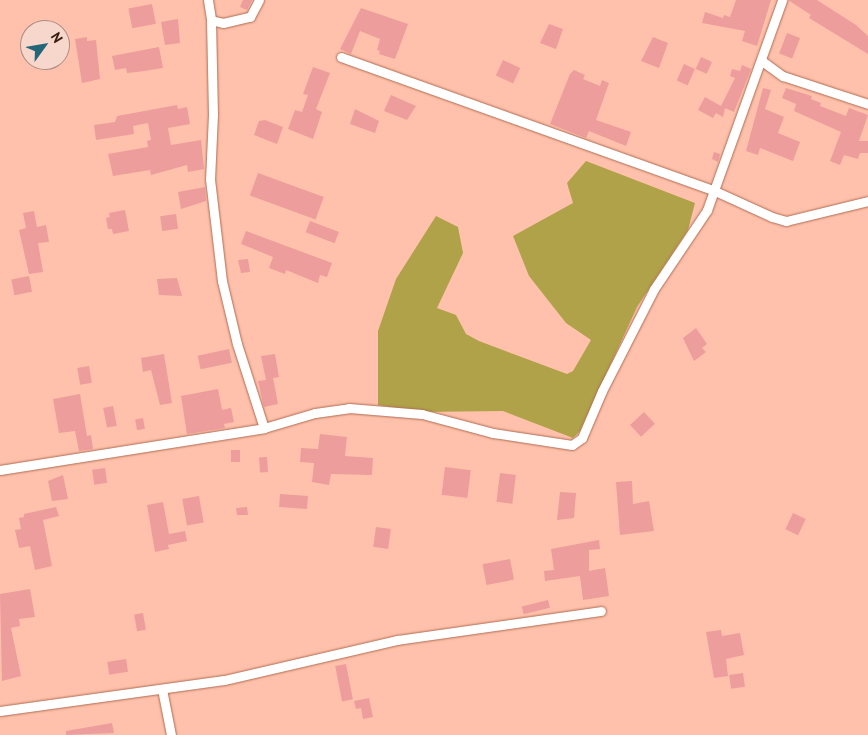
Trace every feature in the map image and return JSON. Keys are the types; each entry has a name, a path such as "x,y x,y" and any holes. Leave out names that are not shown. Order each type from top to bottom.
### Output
{"street":[{"path":"208,0 211,20 210,178 222,281 237,344 264,428"},
{"path":"211,20 223,23 250,17 259,0"},
{"path":"0,470 61,458 264,428 315,413 349,408 391,410 452,421 493,433 540,438 572,446 582,438 602,391 650,296 707,210 762,61 782,0"},
{"path":"341,57 715,191 752,210 786,221 868,201"},
{"path":"762,61 783,76 868,104"},
{"path":"0,711 224,680 397,640 601,611"},
{"path":"162,689 171,735"}],"shaded area":[{"path":"586,161 695,203 688,230 637,307 580,431 573,438 503,411 421,412 378,405 378,331 396,279 436,216 458,227 463,253 437,308 456,315 466,334 479,341 567,374 573,371 591,340 566,323 529,276 513,236 573,203 567,183"}],"building":[{"path":"243,0 252,0 247,10 240,7"},
{"path":"736,0 771,0 757,46 742,41 745,31 702,23 705,12 723,18 724,15 730,17"},
{"path":"788,0 817,0 856,25 868,36 868,54 809,18 811,15"},
{"path":"152,4 156,24 132,28 128,9"},
{"path":"361,8 408,24 395,59 379,54 380,51 377,50 380,39 360,31 351,54 340,49"},
{"path":"178,19 180,43 165,45 161,22"},
{"path":"549,24 563,29 556,49 540,43"},
{"path":"787,33 800,38 792,59 779,54"},
{"path":"87,37 87,41 96,40 100,79 82,83 75,39"},
{"path":"653,37 668,43 659,68 641,61"},
{"path":"159,47 163,68 127,73 126,68 115,70 112,56"},
{"path":"701,57 712,62 707,74 696,69"},
{"path":"503,60 520,68 513,83 496,75"},
{"path":"684,64 695,69 688,85 677,80"},
{"path":"742,65 751,69 734,112 725,108 723,117 716,113 713,118 698,110 705,97 721,106 735,78 730,76 732,69 740,71"},
{"path":"313,67 330,73 316,109 322,112 313,139 288,129 295,110 302,112 308,95 303,94"},
{"path":"574,70 585,75 583,79 600,86 602,80 609,83 596,120 631,132 626,146 589,131 586,138 550,124 570,74"},
{"path":"763,88 771,90 765,109 784,117 778,133 800,142 793,161 760,148 758,155 746,151"},
{"path":"786,88 812,96 811,99 821,103 820,106 846,116 849,108 868,115 859,141 868,141 868,153 860,153 858,159 844,155 840,165 830,161 841,132 794,111 796,104 782,98"},
{"path":"391,95 416,106 407,120 384,111"},
{"path":"177,105 178,109 187,107 190,124 168,128 171,145 201,140 204,169 188,172 187,165 151,175 150,170 113,176 108,154 148,147 147,141 151,140 148,123 133,126 134,134 96,140 94,125 115,122 117,116"},
{"path":"355,109 379,121 375,133 350,124"},
{"path":"265,120 283,127 277,144 254,135 259,121"},
{"path":"714,152 720,154 718,162 712,159"},
{"path":"258,173 324,197 316,219 250,196"},
{"path":"205,187 206,201 181,209 178,192"},
{"path":"125,210 129,231 113,234 112,229 108,229 106,218 110,217 109,213"},
{"path":"34,211 37,227 46,225 49,242 38,243 43,272 29,274 19,230 26,228 23,213"},
{"path":"176,214 178,229 162,231 160,216"},
{"path":"310,221 339,232 335,243 306,232"},
{"path":"246,231 332,263 327,277 320,275 318,283 286,270 285,274 269,268 273,257 241,244"},
{"path":"248,259 250,272 241,273 238,260"},
{"path":"29,276 32,292 14,295 11,279"},
{"path":"177,278 182,296 159,295 157,279"},
{"path":"696,328 707,344 702,348 706,352 694,361 683,338"},
{"path":"229,349 232,363 201,369 198,356"},
{"path":"164,354 172,403 160,405 151,370 143,372 141,358"},
{"path":"275,354 279,377 273,378 278,404 264,407 258,381 266,380 261,356"},
{"path":"89,366 92,383 80,385 77,368"},
{"path":"218,389 222,410 231,408 234,422 224,424 225,428 187,434 181,396"},
{"path":"80,394 87,436 91,435 93,449 79,451 75,431 59,433 53,399"},
{"path":"113,406 117,426 107,428 103,408"},
{"path":"644,412 655,424 641,437 630,425"},
{"path":"143,418 145,429 137,430 135,419"},
{"path":"320,434 347,437 345,456 373,458 372,475 331,474 329,485 312,482 314,463 300,462 301,448 318,449"},
{"path":"231,450 240,450 240,462 231,462"},
{"path":"267,457 268,472 260,473 259,458"},
{"path":"445,467 471,470 467,498 442,495"},
{"path":"105,468 107,483 94,485 92,470"},
{"path":"500,473 516,475 512,504 496,502"},
{"path":"63,475 68,499 52,501 48,481"},
{"path":"632,481 633,504 649,501 654,531 620,535 616,482"},
{"path":"560,492 576,493 574,518 557,520"},
{"path":"280,494 308,496 307,509 279,507"},
{"path":"199,496 204,523 187,526 182,499"},
{"path":"163,502 169,534 185,531 187,541 168,545 169,549 155,552 147,505"},
{"path":"56,507 59,516 43,520 52,566 35,570 30,546 19,548 15,530 21,529 19,518 24,517 24,514"},
{"path":"247,507 248,515 237,515 236,508"},
{"path":"793,513 806,519 798,535 785,529"},
{"path":"376,527 391,529 388,549 373,547"},
{"path":"599,540 600,549 589,550 589,571 605,568 609,596 583,600 580,576 545,581 544,571 554,570 551,549"},
{"path":"510,559 514,580 487,585 483,564"},
{"path":"30,589 35,617 19,619 20,626 11,628 21,676 2,681 0,594"},
{"path":"548,600 550,608 524,614 522,607"},
{"path":"143,613 146,630 137,631 134,615"},
{"path":"721,630 722,636 740,633 744,655 726,659 728,676 714,678 706,632"},
{"path":"126,659 128,672 109,675 107,662"},
{"path":"346,664 353,699 342,701 335,666"},
{"path":"743,673 745,687 731,689 729,675"},
{"path":"369,698 373,717 363,719 361,708 356,709 354,701"},
{"path":"112,723 114,733 66,735 66,731"}]}
